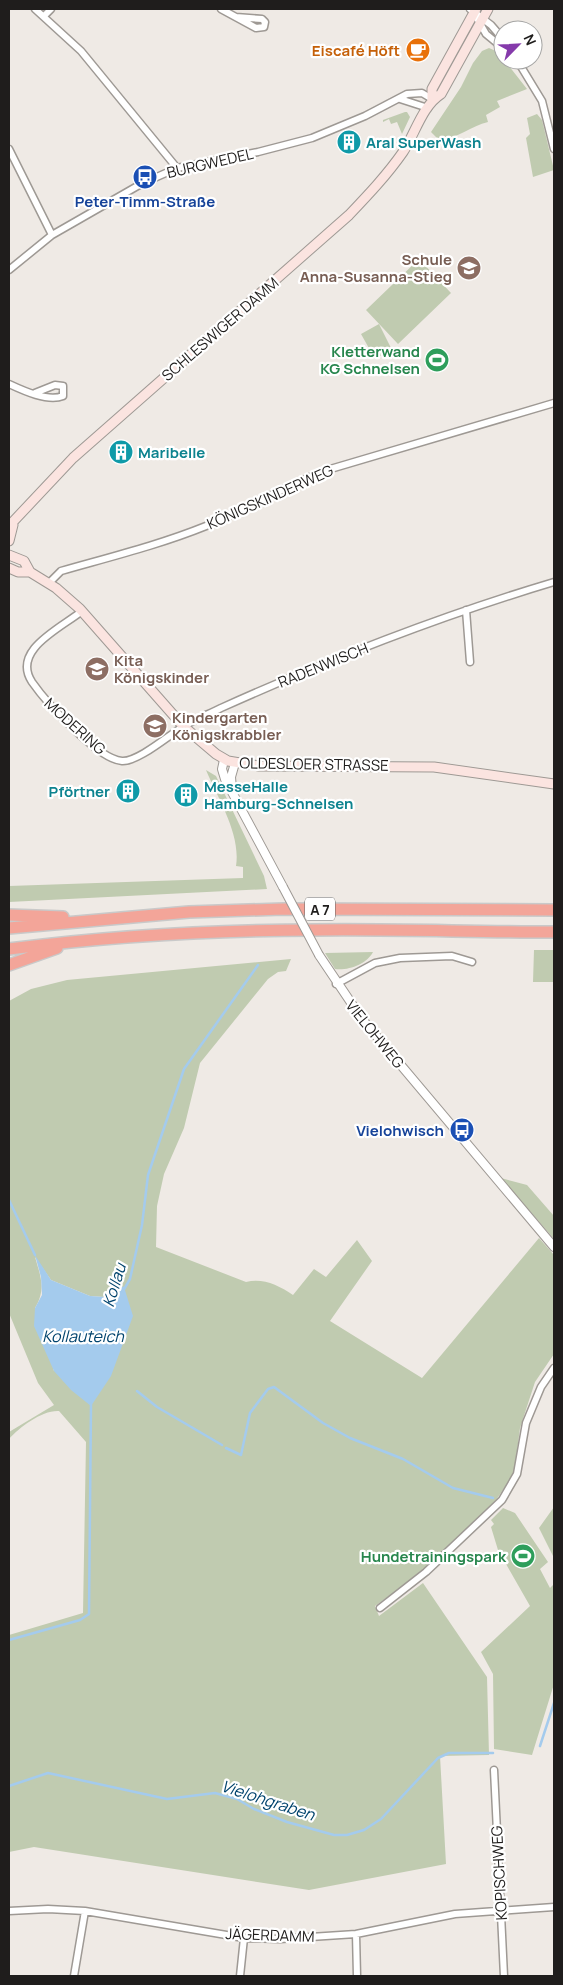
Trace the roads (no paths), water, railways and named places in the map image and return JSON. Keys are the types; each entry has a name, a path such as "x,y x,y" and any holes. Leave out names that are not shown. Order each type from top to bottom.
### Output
{"highway":[{"name":"A 7","path":"9,928 87,919 189,912 283,909 553,910"},
{"path":"9,915 52,915 87,919"},
{"name":"A 7","path":"9,948 81,941 223,932 314,930 553,932"},
{"path":"9,964 81,941"}],"main road":[{"name":"SCHLESWIGER DAMM","path":"432,99 441,94 488,9"},
{"name":"SCHLESWIGER DAMM","path":"9,541 11,525 72,458 349,215 396,162 428,108 432,99 432,88 474,10"},
{"name":"OLDESLOER STRASSE","path":"9,555 24,562 28,572"},
{"name":"OLDESLOER STRASSE","path":"9,568 18,572 28,572 49,583 82,611 183,726 224,760 235,764 259,766 434,767 554,784"},
{"path":"9,578 28,572"}],"street":[{"path":"35,9 82,51 177,168"},
{"path":"44,16 51,9"},
{"path":"221,9 236,16"},
{"path":"474,10 493,36"},
{"path":"481,21 493,31"},
{"path":"523,70 542,101 554,149"},
{"name":"BURGWEDEL","path":"9,270 52,235 141,184 177,168 296,143 332,130 407,94 417,93 432,99"},
{"path":"400,99 428,108"},
{"path":"9,149 52,235"},
{"path":"9,384 35,393"},
{"name":"KÖNIGSKINDERWEG","path":"49,583 61,571 175,538 327,470 554,404"},
{"name":"RADENWISCH","path":"183,726 274,684 466,610 554,582"},
{"path":"466,610 470,662"},
{"name":"MODERING","path":"82,611 35,646 26,661 29,677 49,704 102,752 119,760 132,759 183,726"},
{"name":"VIELOHWEG","path":"224,760 223,773 336,984 376,1036 554,1247"},
{"name":"VIELOHWEG","path":"234,794 231,781 235,764"},
{"path":"336,984 375,963 400,958 452,956 472,962"},
{"path":"380,1608 426,1572 502,1500 516,1474 526,1422 541,1387 554,1368"},
{"name":"KOPISCHWEG","path":"494,1770 504,1976"},
{"name":"JÄGERDAMM","path":"9,1911 48,1909 85,1911 244,1938 299,1938 356,1934 455,1914 554,1907"},
{"path":"74,1976 85,1911"},
{"path":"356,1934 357,1976"},
{"path":"240,1976 244,1938"}],"water":[{"name":"Kollauteich","path":"35,1255 51,1280 90,1296 105,1297 120,1286 124,1287 133,1316 111,1376 91,1406 71,1390 54,1371 34,1326 35,1308 42,1295 41,1277"}],"waterway":[{"name":"Kollau","path":"123,1291 130,1279 142,1225 148,1175 184,1069 258,965"},
{"path":"9,1200 35,1255"},
{"path":"226,1448 241,1455 250,1413 268,1389 274,1387 323,1423 350,1438 403,1459 453,1488 493,1498"},
{"path":"137,1391 157,1407 222,1445"},
{"name":"Kollau","path":"9,1640 80,1620 89,1614 91,1404"},
{"path":"540,1746 554,1703"},
{"name":"Vielohgraben","path":"9,1786 48,1773 167,1799 215,1793 237,1799 254,1809 287,1822 334,1835 347,1835 364,1830 381,1819 438,1758 449,1753 493,1753"}],"place":[{"name":"Eiscafé Höft","path":"418,50"},
{"name":"Aral SuperWash","path":"349,142"},
{"name":"Peter-Timm-Straße","path":"145,177"},
{"name":"Schule Anna-Susanna-Stieg","path":"469,268"},
{"name":"Kletterwand KG Schnelsen","path":"437,360"},
{"name":"Maribelle","path":"121,452"},
{"name":"Kita Königskinder","path":"97,669"},
{"name":"Kindergarten Königskrabbler","path":"155,726"},
{"name":"Pförtner","path":"128,791"},
{"name":"MesseHalle Hamburg-Schnelsen","path":"186,795"},
{"name":"Vielohwisch","path":"462,1130"},
{"name":"Hundetrainingspark","path":"523,1556"}]}
